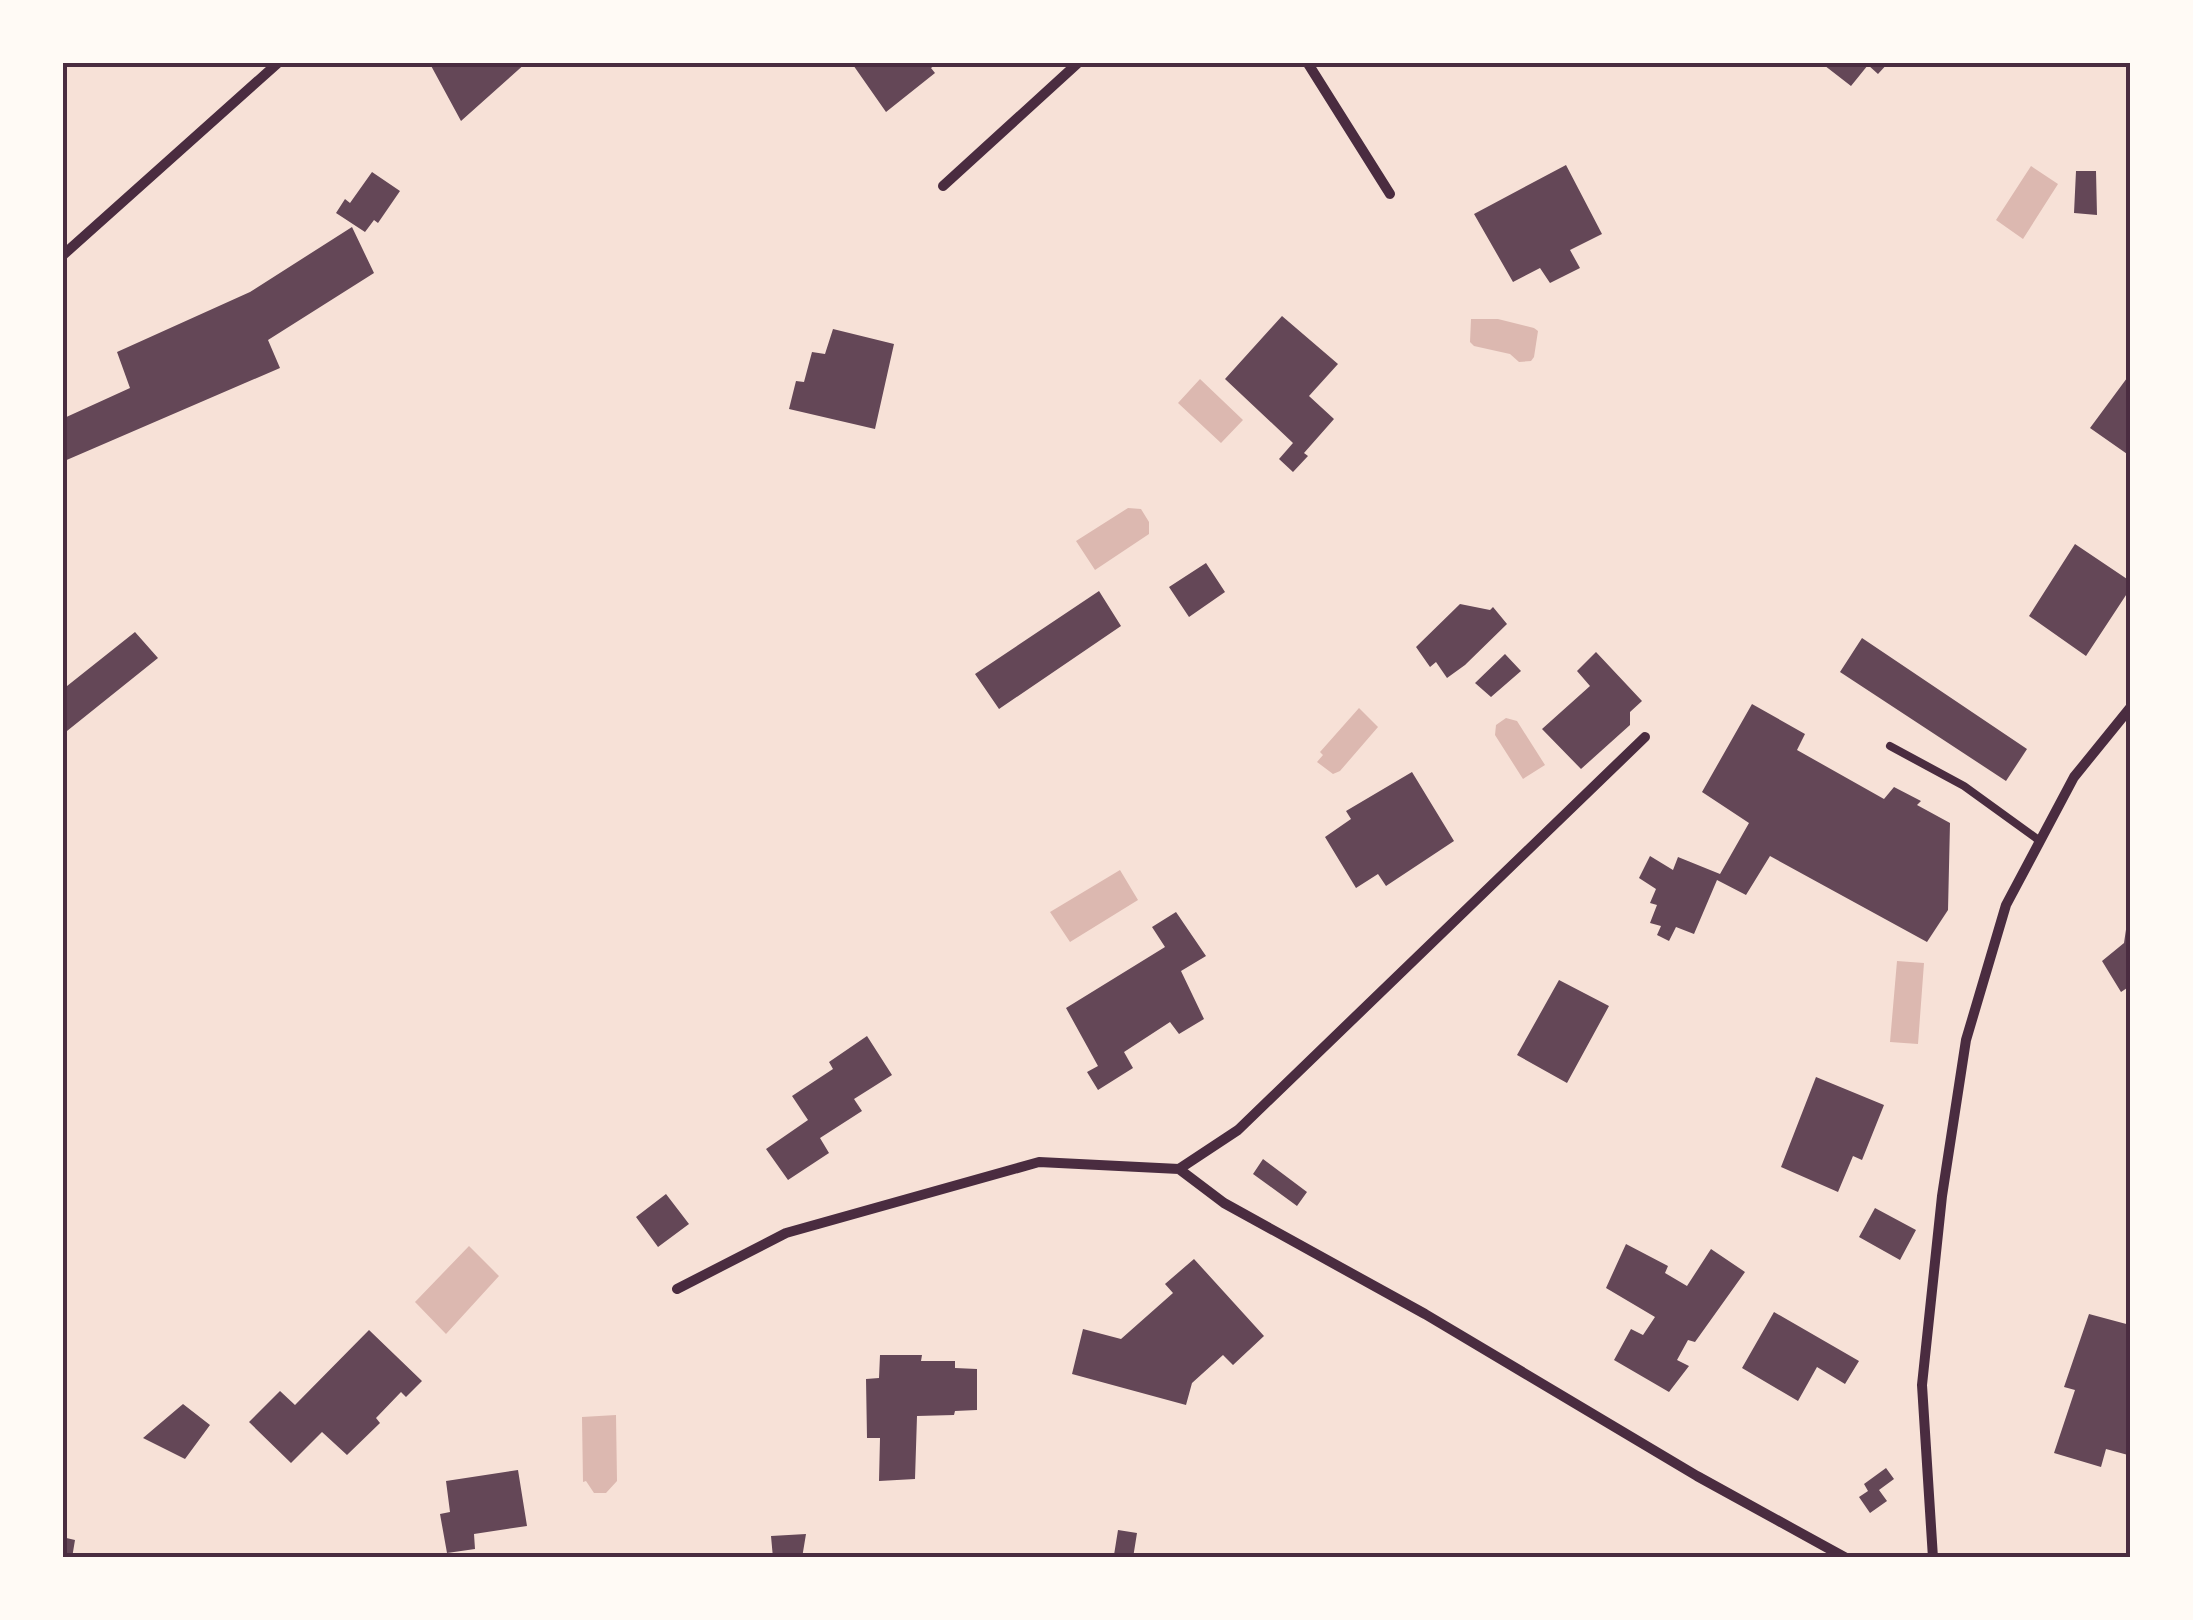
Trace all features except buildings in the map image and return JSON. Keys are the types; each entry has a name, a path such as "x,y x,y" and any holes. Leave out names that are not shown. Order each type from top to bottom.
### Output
{"street":[{"path":"62,256 280,62"},
{"path":"943,186 1080,62"},
{"path":"1307,62 1390,194"},
{"path":"1934,1558 1922,1386 1948,1157 1966,1040 2006,905 2074,777 2130,708"},
{"path":"1179,1169 1238,1130 1645,738"},
{"path":"677,1290 786,1233 1039,1162 1179,1169 1224,1204 1425,1314 1696,1476 1846,1558"}],"lane":[{"path":"1890,746 1964,786 2040,842"}],"shaded area":[{"path":"2031,166 2058,184 2023,239 1996,220"},
{"path":"1471,319 1498,319 1534,328 1538,331 1534,357 1519,362 1510,354 1474,346 1470,342"},
{"path":"1200,379 1243,420 1221,443 1178,403"},
{"path":"1128,508 1141,509 1149,522 1149,534 1095,570 1076,541"},
{"path":"1359,708 1378,727 1333,774 1317,762 1323,755 1320,752"},
{"path":"1506,718 1517,721 1545,765 1523,779 1495,735 1496,725"},
{"path":"1120,870 1138,900 1070,942 1050,912"},
{"path":"1897,961 1924,963 1918,1044 1890,1042"},
{"path":"469,1246 499,1276 446,1334 415,1302"},
{"path":"616,1415 617,1481 606,1493 594,1493 583,1482 582,1417"}]}
